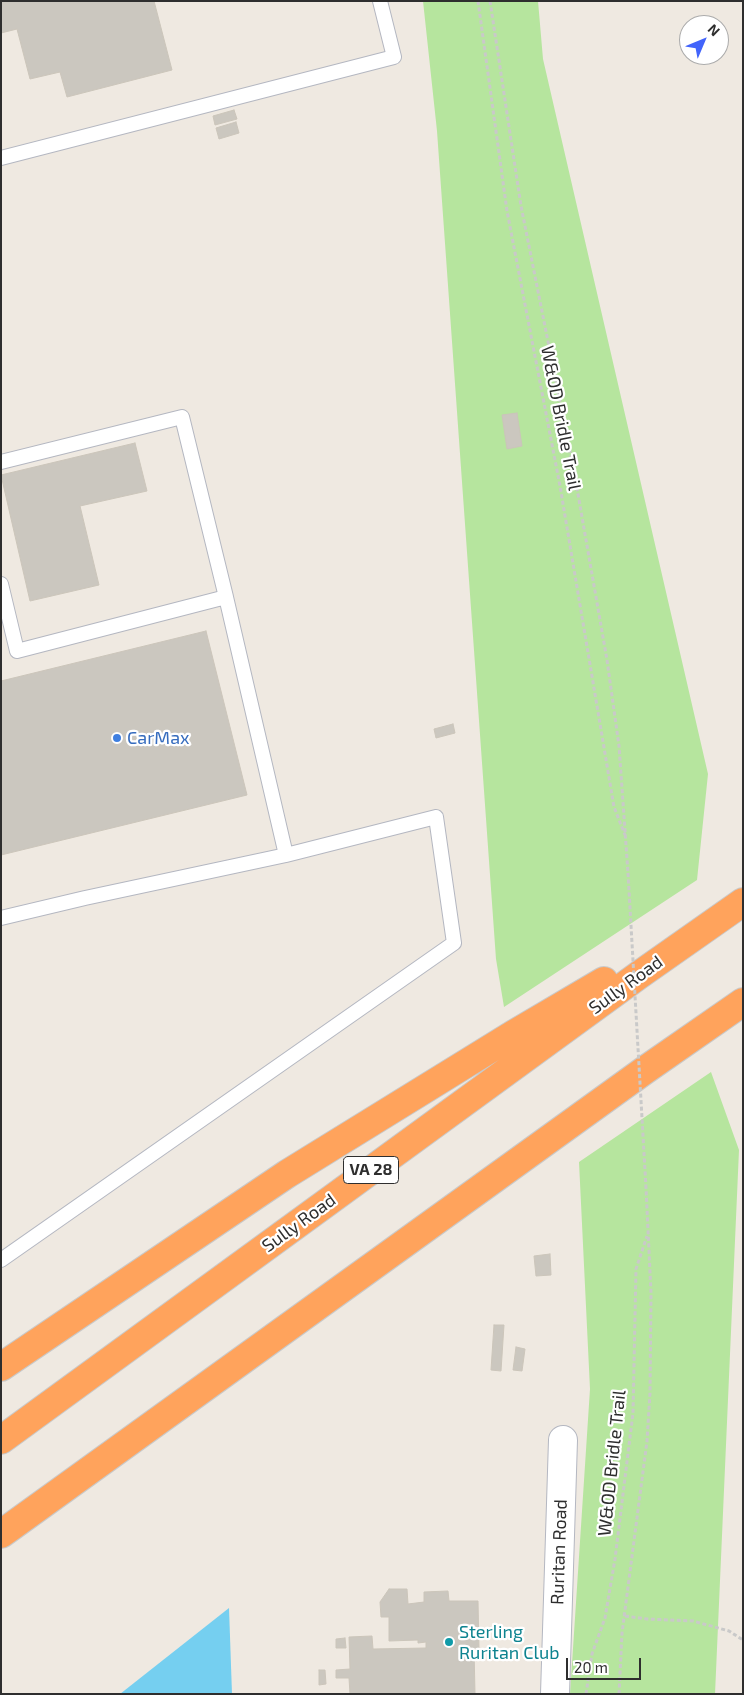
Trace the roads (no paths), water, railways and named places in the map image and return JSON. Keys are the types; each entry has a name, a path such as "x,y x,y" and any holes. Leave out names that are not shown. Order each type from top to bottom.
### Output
{"highway":[{"path":"1,1367 287,1174 514,1034 743,901"},
{"name":"Sully Road","path":"1,1440 743,901"},
{"path":"1,1534 645,1070 743,1002"}],"street":[{"name":"Ruritan Road","path":"555,1694 563,1440"}],"lane":[{"path":"1,158 394,57 380,1"},
{"path":"1,462 182,416 286,855"},
{"path":"1,584 17,651 226,597"},
{"path":"1,918 286,855 436,817 454,943 1,1260"}],"water":[{"path":"229,1608 232,1694 120,1694"}],"place":[{"name":"CarMax","path":"117,738"},
{"name":"Sterling Ruritan Club","path":"449,1642"}]}
